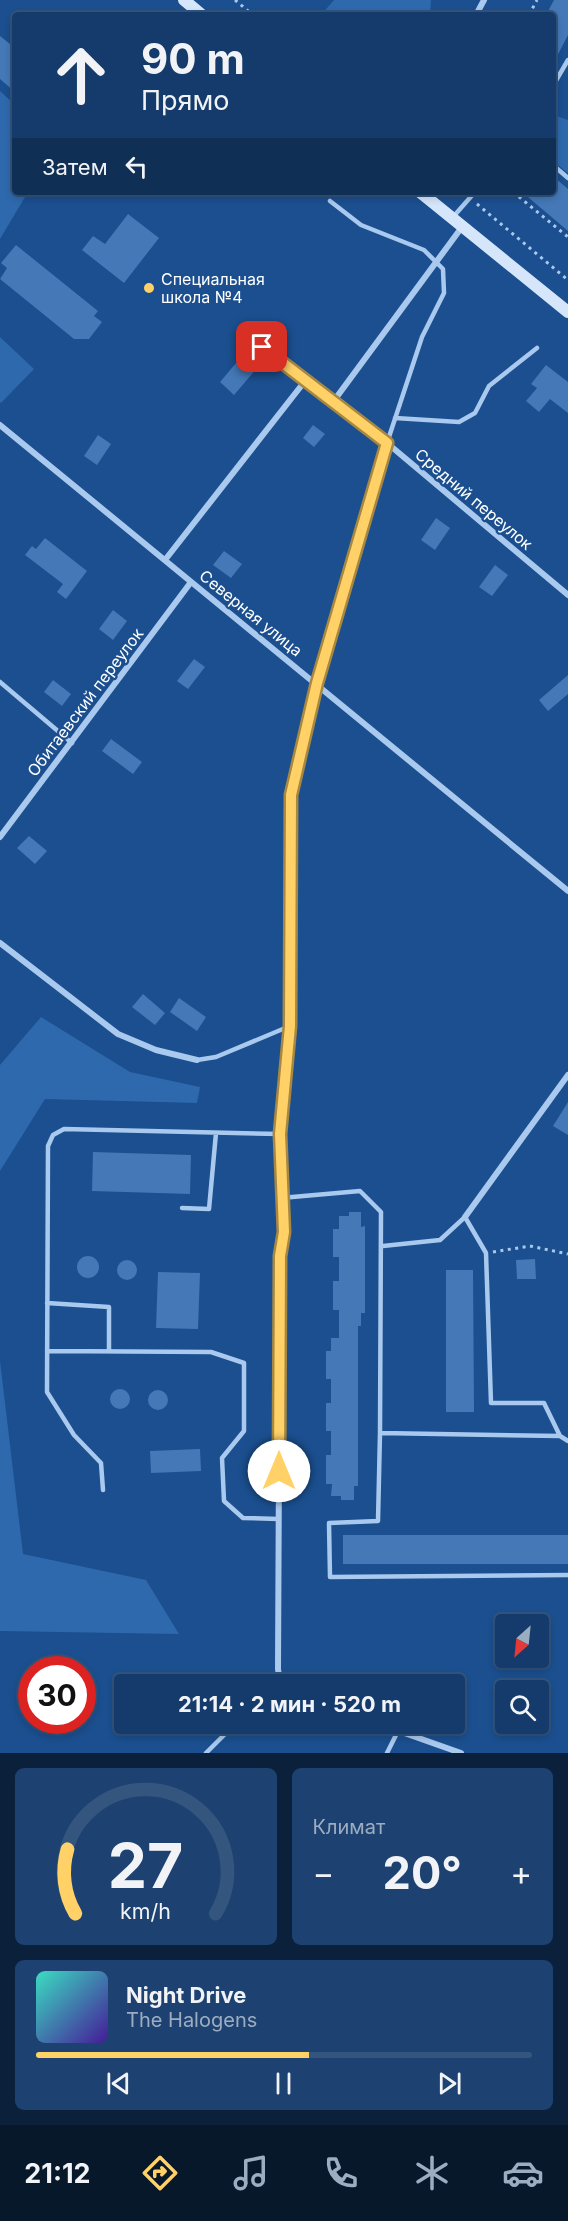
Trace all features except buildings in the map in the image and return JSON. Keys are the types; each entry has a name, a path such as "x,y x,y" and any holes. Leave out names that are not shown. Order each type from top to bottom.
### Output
{"main road":[{"path":"184,0 198,12"},
{"path":"424,195 568,312"}],"street":[{"path":"333,402 437,261 458,222"},
{"name":"Средний переулок","path":"248,335 387,443 568,595"},
{"path":"165,560 305,381"},
{"name":"Северная улица","path":"0,425 568,891"},
{"path":"279,1674 280,1256 284,1232 280,1134 290,1026 291,795 317,683 387,443"},
{"name":"Обитаевский переулок","path":"0,837 191,582"},
{"path":"0,943 118,1034 156,1050 197,1060"},
{"path":"465,1217 568,1075"},
{"path":"407,1734 461,1753"}],"lane":[{"path":"556,81 568,60"},
{"path":"556,168 568,178"},
{"path":"458,222 472,195"},
{"path":"330,201 361,225 424,250 443,269 444,293 422,337 387,443"},
{"path":"395,418 459,422 475,413 489,386 537,348"},
{"path":"0,682 72,743"},
{"path":"197,1060 216,1057 290,1026"},
{"path":"103,1490 101,1463 74,1435 47,1392 48,1146 53,1135 64,1129 280,1134"},
{"path":"182,1208 209,1209 216,1133"},
{"path":"281,1198 360,1191 381,1212 378,1521 329,1523 330,1577 568,1575"},
{"path":"382,1246 440,1240 465,1217 486,1253 490,1403 544,1403 560,1436"},
{"path":"47,1303 109,1307 109,1351"},
{"path":"47,1351 211,1352 244,1363 244,1431 222,1458 224,1501 243,1518 279,1519"},
{"path":"380,1433 560,1436 568,1441"},
{"path":"206,1753 225,1734"},
{"path":"387,1753 396,1734"}],"path":[{"path":"235,0 249,12"},
{"path":"517,195 568,237"},
{"path":"470,198 568,280"},
{"path":"486,1253 530,1246 568,1254"}],"shaded area":[{"path":"334,0 431,0 430,12 324,12"},
{"path":"0,91 12,102 12,195 26,195 0,239"},
{"path":"556,116 568,120 568,173 556,164"},
{"path":"0,337 34,369 1,403 0,402"},
{"path":"41,1017 130,1072 200,1087 197,1103 45,1099 0,1171 0,1065"},
{"path":"0,1361 23,1554 146,1580 179,1634 0,1631"}],"place":[{"name":"Специальная школа №4","path":"149,288"}],"route":[{"path":"262,347 387,443 317,683 291,795 290,1026 280,1134 284,1232 280,1256 279,1471"}]}
